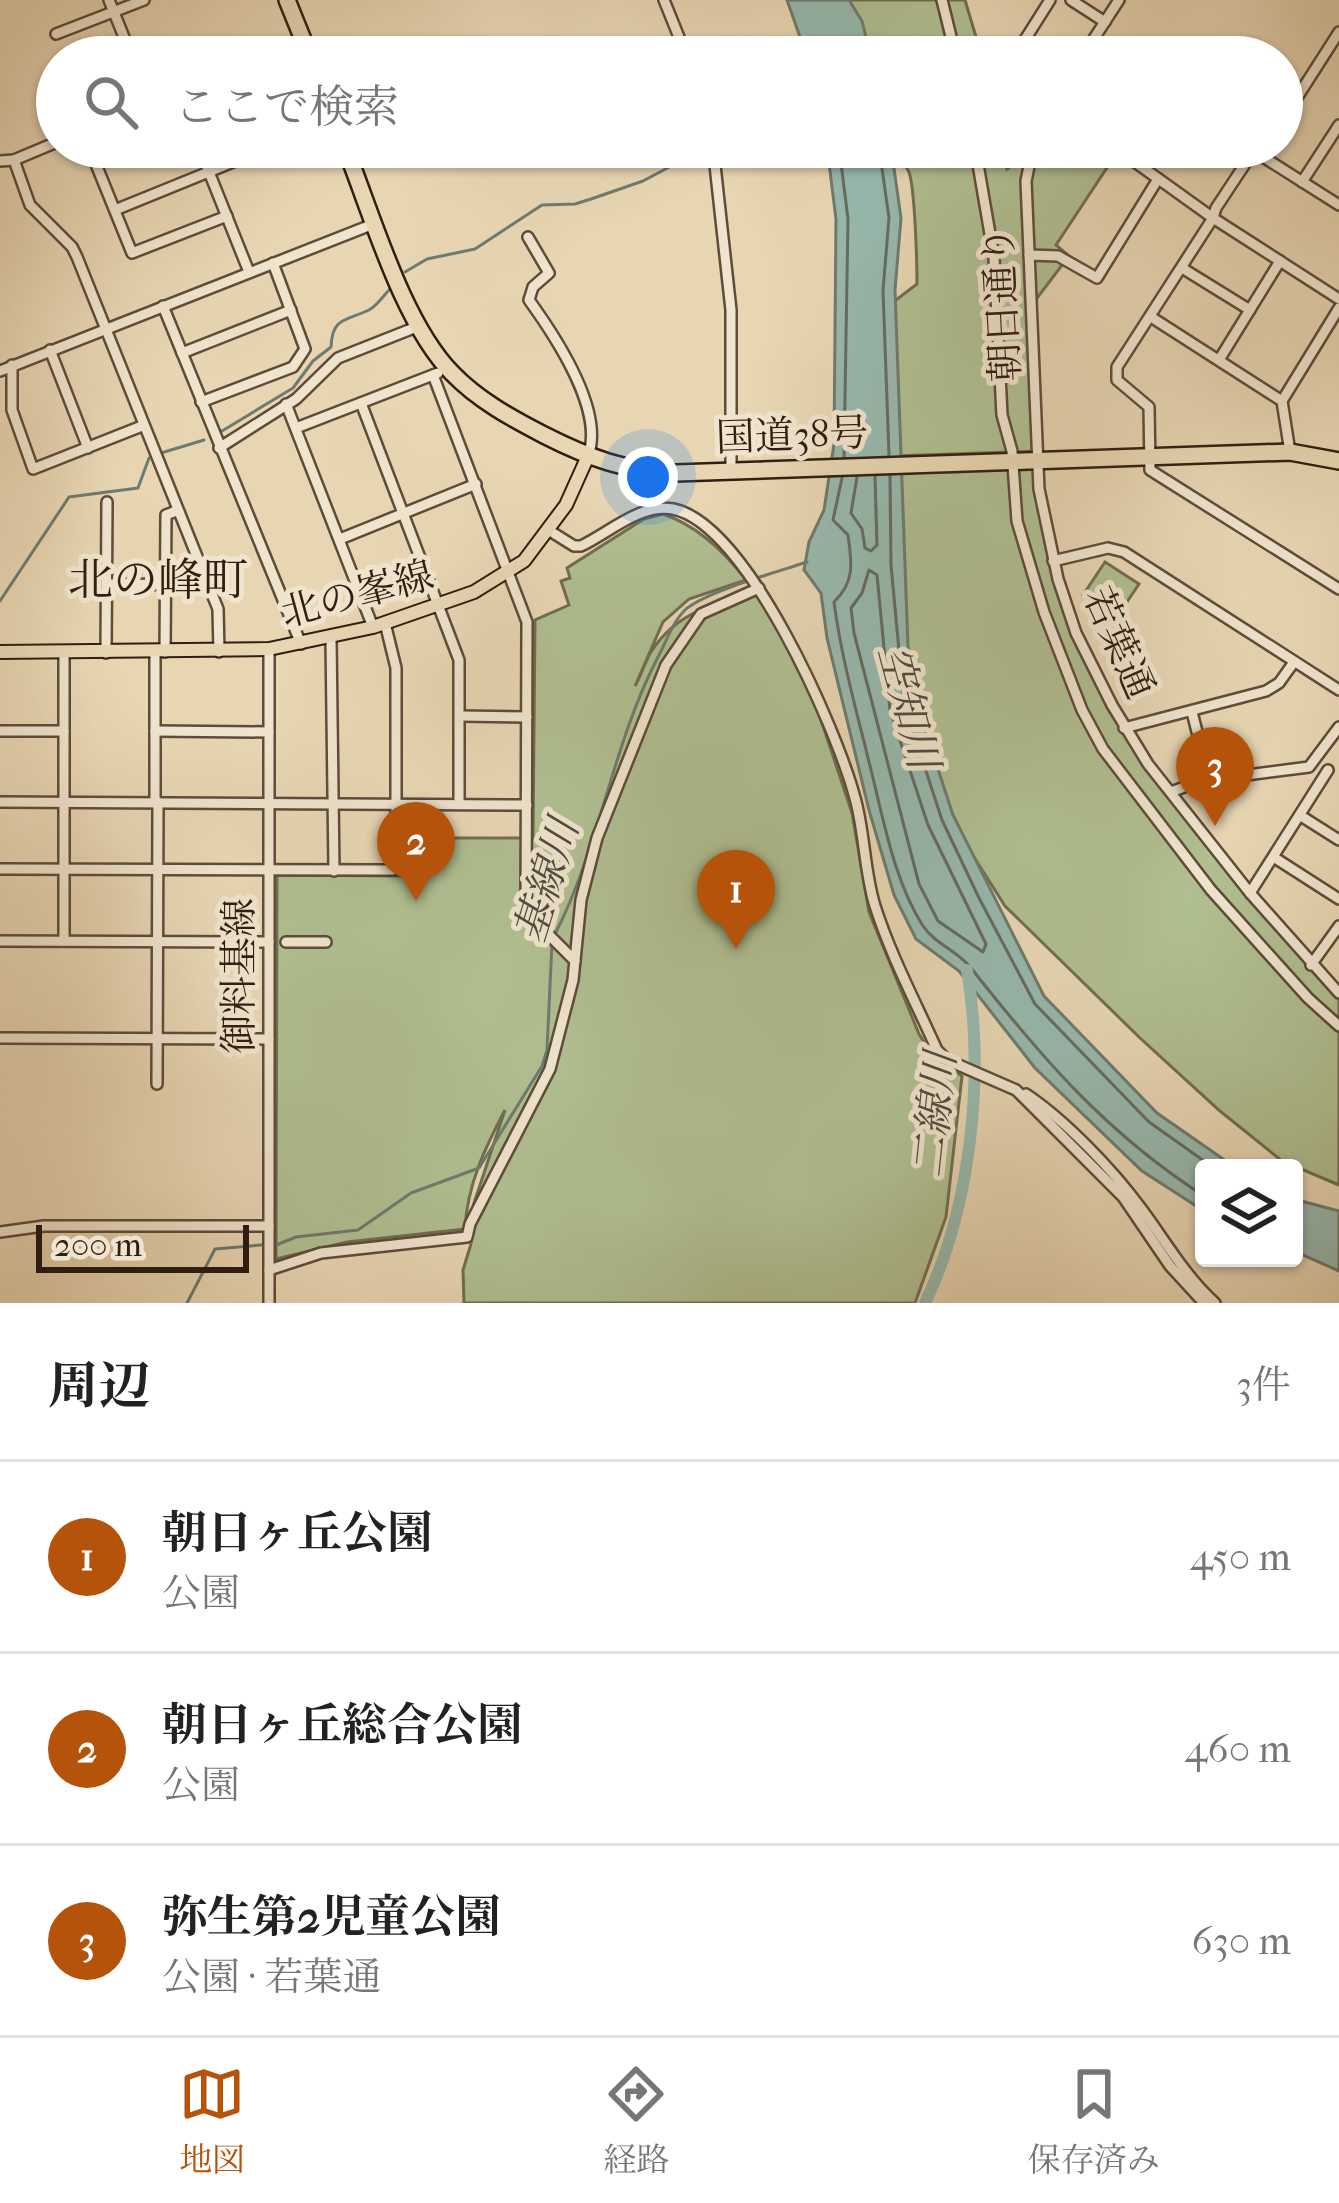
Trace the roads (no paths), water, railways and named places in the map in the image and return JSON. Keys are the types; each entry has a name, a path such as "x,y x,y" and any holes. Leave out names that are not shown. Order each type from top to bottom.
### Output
{"highway":[{"path":"286,0 301,36"},
{"name":"国道38号","path":"353,168 440,372 497,410 588,456 640,471 1290,452 1339,461"}],"main road":[{"name":"北の峯線","path":"0,652 269,650 379,625 511,572 550,530 588,456"}],"street":[{"path":"56,34 111,6 144,0"},
{"path":"664,0 679,36"},
{"path":"942,0 951,36"},
{"path":"1027,36 1050,0"},
{"path":"1070,0 1105,22"},
{"path":"1096,36 1119,0"},
{"path":"111,6 123,36"},
{"path":"1303,92 1335,47 1339,32"},
{"path":"1302,182 1339,125"},
{"path":"0,161 36,151"},
{"path":"14,160 30,205 72,247 218,609 218,652"},
{"path":"98,168 132,254 226,216"},
{"path":"207,168 249,272"},
{"path":"115,210 219,168"},
{"path":"715,168 731,310 737,469"},
{"path":"979,168 994,257 1002,415 1017,521 1075,690 1103,749 1211,890 1339,1026"},
{"name":"朝日通り","path":"1029,168 1039,459"},
{"path":"1143,168 1339,303 1282,400 1290,452"},
{"path":"1242,168 1116,372 1121,384 1149,406 1150,470 1339,589"},
{"path":"1284,168 1339,205"},
{"path":"1029,254 1058,256 1097,278 1158,179"},
{"path":"0,371 376,224"},
{"path":"529,237 549,273 533,287 529,300 559,344 580,392 593,432 588,456"},
{"path":"1219,360 1280,261"},
{"path":"201,402 293,367 305,349 273,263"},
{"path":"1182,268 1250,310"},
{"path":"163,306 302,644"},
{"path":"182,353 290,310"},
{"path":"1150,317 1282,400"},
{"path":"219,448 306,390 338,358 419,326"},
{"path":"50,350 88,448"},
{"path":"12,365 12,410 33,469 142,426"},
{"path":"296,428 440,372 527,622 526,912 576,962"},
{"path":"361,403 459,660 459,804"},
{"path":"0,869 393,870 396,668 286,404"},
{"name":"若葉通","path":"1039,459 1039,489 1053,561 1076,633 1124,728 1250,893 1339,993"},
{"path":"340,539 476,484"},
{"path":"106,652 107,502"},
{"path":"550,530 581,546 637,514 674,509 696,519 759,588 777,614 835,741 855,797 871,891 937,1050 1043,1106 1128,1191 1172,1256 1215,1303"},
{"path":"157,1084 155,731 166,515 176,511"},
{"path":"1053,561 1108,548 1124,552 1339,690"},
{"path":"106,584 208,585"},
{"path":"268,1270 321,1253 467,1237 550,1070 576,962 581,900 597,838 666,664 701,614 759,588"},
{"path":"331,639 334,871"},
{"name":"御料基線","path":"268,1303 269,650"},
{"path":"64,652 64,941"},
{"path":"1124,728 1266,691 1279,683 1294,662"},
{"path":"1192,712 1209,779"},
{"path":"460,716 527,716"},
{"path":"1172,791 1209,779 1309,767 1339,727"},
{"path":"0,730 64,730"},
{"path":"155,731 269,732"},
{"path":"1315,762 1339,778"},
{"path":"1250,893 1328,770"},
{"path":"0,802 527,805"},
{"path":"1301,816 1339,840"},
{"path":"1275,858 1339,899"},
{"path":"1311,965 1339,926"},
{"path":"0,941 269,942"},
{"path":"286,942 326,942"},
{"path":"1326,947 1339,955"},
{"path":"0,1038 268,1040"},
{"path":"1016,1090 1123,1197 1169,1266 1204,1303"},
{"path":"0,1232 44,1226 268,1226"}],"water":[{"path":"787,0 849,0 866,36 800,36"},
{"name":"空知川","path":"830,168 894,168 901,218 895,290 908,647 916,702 953,815 1044,996 1157,1113 1223,1159 1195,1159 1195,1205 1142,1171 1035,1068 959,971 916,939 894,895 827,638 821,593 804,570 809,542 824,510 834,444 836,219"},
{"path":"1303,1201 1339,1211 1339,1271 1303,1255"}],"waterway":[{"path":"405,272 427,259 475,249 542,205 575,204 667,168"},
{"path":"222,431 293,388 313,361 331,347 337,325 372,308 390,289"},
{"path":"161,453 204,440"},
{"path":"0,601 69,497 138,488 149,458"},
{"name":"基線川","path":"555,934 584,866 642,691 677,619 710,595 807,562"},
{"name":"基線川","path":"276,1245 296,1237 358,1230 411,1193 479,1168 542,1066 547,1050 552,943"},
{"name":"二線川","path":"925,1303 954,1225 970,1140 975,1053 967,970"},
{"name":"基線川","path":"187,1303 215,1249 261,1245"}],"place":[{"name":"弥生第2児童公園","path":"1215,826"},
{"name":"朝日ヶ丘総合公園","path":"416,901"},
{"name":"朝日ヶ丘公園","path":"736,949"}],"district":[{"name":"北の峰町","path":"158,580"}]}
